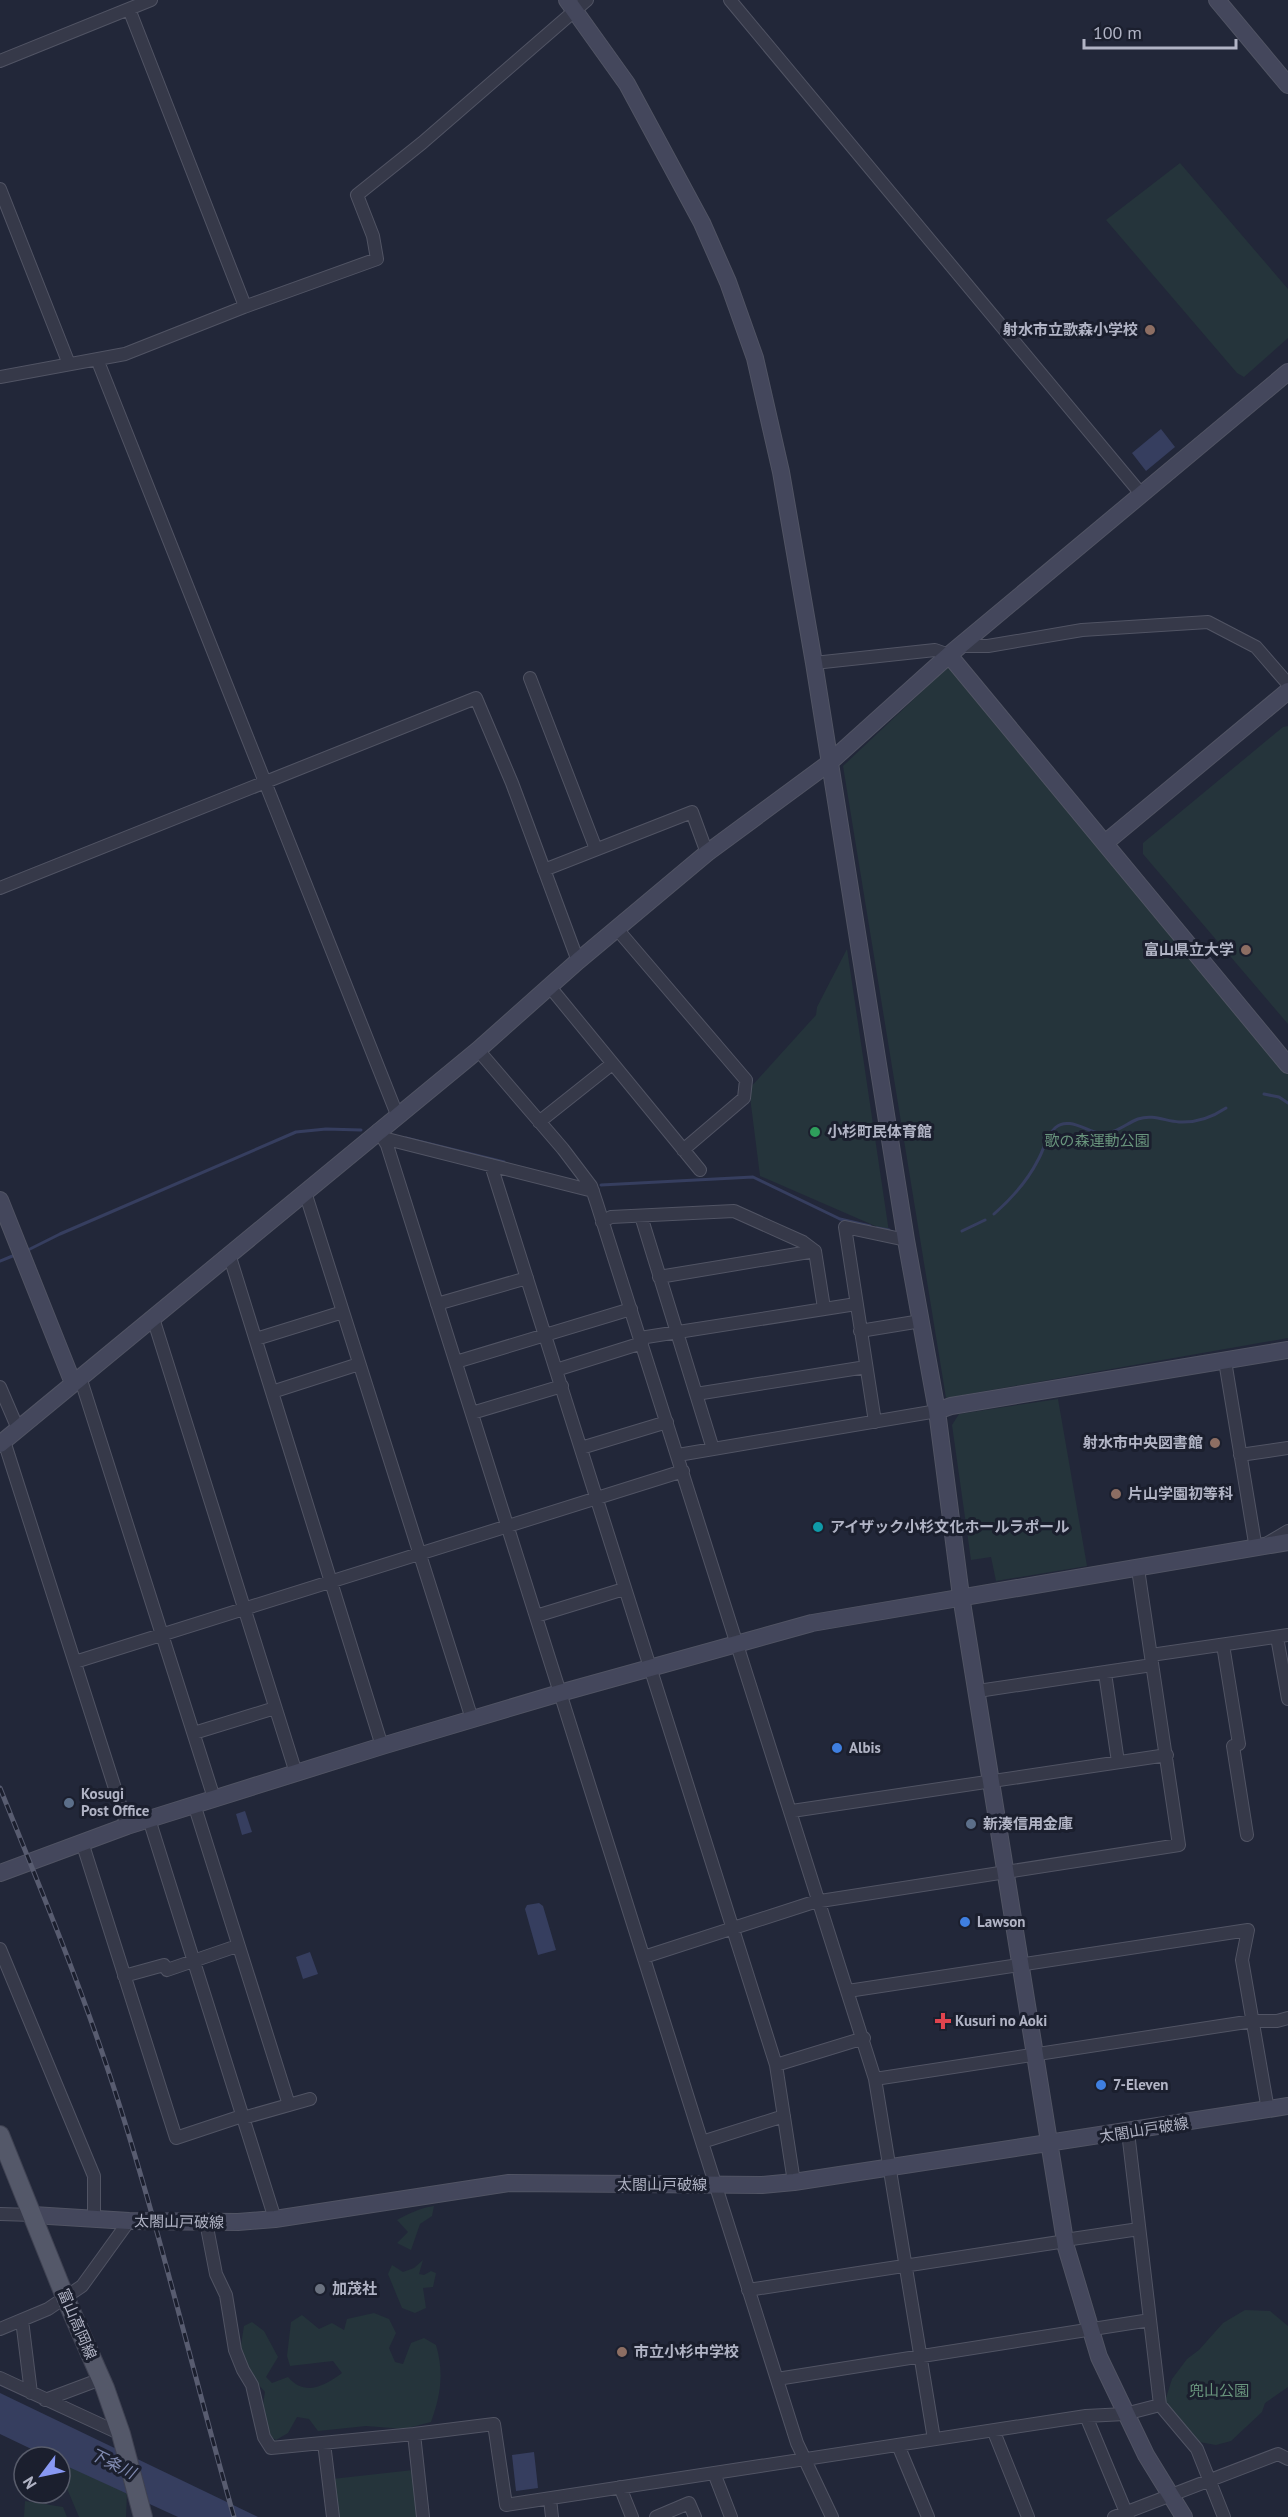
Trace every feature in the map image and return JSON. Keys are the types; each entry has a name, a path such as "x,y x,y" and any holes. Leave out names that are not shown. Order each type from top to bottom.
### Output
{"main road":[{"name":"富山高岡線","path":"0,2135 65,2297 101,2379 121,2434 141,2511"}],"street":[{"path":"0,61 151,0"},
{"path":"730,0 1142,495"},
{"path":"1218,0 1288,85"},
{"path":"0,377 125,354 245,306 377,259 373,236 357,195 422,143 576,3 627,84 702,223 728,282 756,358 781,472 814,663 906,1240 937,1411 961,1596 993,1783 1065,2241 1099,2357 1125,2414 1184,2517"},
{"path":"129,9 245,306"},
{"path":"0,189 69,364"},
{"path":"97,359 187,591 398,1117"},
{"path":"127,1826 2,1442 305,1192 380,1134 578,961 708,854 829,763 955,650 1288,372"},
{"path":"814,663 988,646 1082,630 1208,622 1256,647 1288,684"},
{"path":"955,650 1105,843 1288,1065"},
{"path":"530,678 596,849"},
{"path":"1105,843 1288,691"},
{"path":"0,888 476,698 512,783 578,961"},
{"path":"544,870 692,812 708,854"},
{"path":"617,929 746,1080 744,1098 683,1150"},
{"path":"550,987 700,1170"},
{"path":"478,1050 593,1191 864,2038 875,2079 934,2439"},
{"path":"539,1122 612,1064"},
{"path":"380,1134 593,1191"},
{"path":"380,1134 456,1362 797,2443 832,2517"},
{"path":"491,1165 776,2065 794,2182"},
{"path":"305,1192 472,1719"},
{"path":"0,1200 76,1380 163,1635 214,1798"},
{"path":"602,1222 611,1217 734,1211 803,1242 814,1251 824,1308"},
{"path":"641,1216 713,1449"},
{"path":"875,1422 845,1227 906,1240"},
{"path":"659,1277 814,1251"},
{"path":"229,1254 333,1582 382,1746"},
{"path":"437,1304 527,1278"},
{"path":"556,1370 641,1340 677,1331 856,1304"},
{"path":"456,1362 631,1309"},
{"path":"256,1339 343,1312"},
{"path":"153,1318 296,1773"},
{"path":"860,1331 908,1325 921,1321"},
{"path":"678,1455 937,1411 951,1406 1288,1350"},
{"path":"1225,1361 1240,1455 1260,1547"},
{"path":"272,1392 359,1364"},
{"path":"696,1394 866,1367"},
{"path":"472,1413 562,1386"},
{"path":"0,1388 18,1429"},
{"path":"581,1448 667,1422"},
{"path":"1240,1455 1288,1448"},
{"path":"75,1662 683,1471"},
{"path":"1260,1547 1288,1531"},
{"path":"0,1873 127,1826 382,1746 650,1667 812,1623 1288,1542"},
{"path":"644,1957 814,1902 821,1903 1179,1845 1138,1569"},
{"path":"536,1616 624,1589"},
{"path":"978,1691 1105,1673 1151,1660 1282,1636 1288,1699"},
{"path":"1223,1645 1247,1835"},
{"path":"1105,1673 1118,1762"},
{"path":"194,1733 276,1708"},
{"path":"792,1811 993,1783 1167,1755"},
{"path":"194,1804 289,2105"},
{"path":"149,1819 275,2219"},
{"path":"82,1842 176,2138 310,2099"},
{"path":"848,1991 1248,1930 1242,1960 1268,2110"},
{"path":"124,1976 164,1965 167,1970 237,1946"},
{"path":"0,1949 94,2176 94,2220"},
{"path":"875,2079 1253,2021 1277,2021 1288,2018"},
{"path":"776,2065 864,2038"},
{"name":"太閤山戸破線","path":"33,2216 94,2220 206,2222 275,2219 509,2183 715,2185 794,2182 1288,2106"},
{"path":"702,2142 784,2116"},
{"path":"1128,2132 1160,2405 1197,2449 1224,2517"},
{"path":"0,2214 33,2216"},
{"path":"0,2329 48,2309 82,2286 129,2221"},
{"path":"206,2222 216,2274 226,2295 235,2350 252,2385 264,2437 271,2448 494,2424 507,2511 550,2499 620,2487 798,2459 806,2461 1086,2416 1125,2414 1160,2405"},
{"path":"748,2290 1139,2229"},
{"path":"22,2320 31,2393"},
{"path":"777,2379 1150,2320"},
{"path":"0,2378 121,2434"},
{"path":"45,2400 101,2379"},
{"path":"1086,2416 1123,2515 1208,2479 1278,2454 1288,2458"},
{"path":"994,2432 1028,2517"},
{"path":"414,2434 423,2517"},
{"path":"324,2443 333,2517"},
{"path":"898,2445 927,2517"},
{"path":"714,2473 731,2517"},
{"path":"620,2487 632,2517"},
{"path":"550,2499 552,2517"},
{"path":"656,2517 689,2503 695,2517"}],"green space":[{"path":"1180,163 1288,289 1288,338 1244,377 1237,373 1106,220"},
{"name":"歌の森運動公園","path":"949,666 1288,1072 1288,1338 946,1398 843,766"},
{"name":"富山県立大学","path":"1288,726 1288,1024 1143,854 1143,843 1283,727"},
{"name":"小杉町民体育館","path":"847,949 889,1232 760,1176 749,1089 816,1015 817,1007"},
{"path":"1058,1399 1087,1566 996,1581 991,1557 971,1560 952,1425 959,1414"},
{"path":"434,2206 432,2216 420,2224 411,2250 397,2243 408,2232 397,2220 415,2211"},
{"path":"423,2260 419,2274 424,2275 431,2271 436,2273 433,2287 423,2288 426,2308 415,2313 402,2308 388,2274 392,2265 403,2272 414,2268"},
{"name":"兜山公園","path":"1245,2310 1270,2311 1288,2326 1288,2387 1265,2403 1262,2412 1231,2441 1216,2445 1199,2442 1164,2404 1172,2379 1187,2359 1199,2350 1223,2323"},
{"path":"374,2313 389,2319 396,2333 389,2348 395,2362 403,2364 411,2343 424,2338 436,2345 440,2365 440,2383 431,2422 404,2429 366,2426 318,2431 309,2419 297,2417 288,2433 276,2440 266,2434 262,2410 265,2392 250,2375 240,2352 244,2326 252,2322 264,2331 278,2357 266,2377 272,2383 288,2377 301,2387 308,2388 328,2382 342,2373 333,2361 290,2366 287,2356 291,2322 302,2315 319,2329 332,2323 344,2330 347,2319"},
{"path":"72,2468 127,2493 126,2517 79,2517 72,2500"},
{"path":"413,2470 419,2517 337,2517 332,2479"},
{"path":"25,2505 50,2505 63,2507 67,2517 24,2517"}],"water":[{"path":"1161,429 1175,447 1146,471 1132,453"},
{"path":"245,1811 252,1832 242,1835 236,1814"},
{"path":"539,1903 543,1906 556,1950 538,1955 525,1909 527,1905"},
{"path":"310,1952 318,1974 303,1979 296,1957"},
{"name":"下条川","path":"0,2393 258,2517 178,2517 72,2468 72,2445 23,2445 0,2434"},
{"path":"534,2452 538,2488 516,2491 512,2455"}],"waterway":[{"path":"1264,1094 1279,1097 1288,1103"},
{"path":"994,1214 1024,1182 1038,1160 1049,1135 1060,1125 1066,1123 1105,1133 1115,1131 1143,1118 1154,1117 1179,1122 1198,1121 1226,1108"},
{"path":"28,1250 296,1132 326,1129 361,1130"},
{"path":"406,1138 504,1162"},
{"path":"601,1185 753,1177 840,1219 870,1226"},
{"path":"962,1231 985,1220"},
{"path":"877,1228 889,1230"},
{"path":"0,1261 15,1255"}],"railway":[{"path":"0,1788 71,1967 110,2076 159,2240 234,2517"}],"place":[{"name":"射水市立歌森小学校","path":"1150,330"},
{"name":"富山県立大学","path":"1246,950"},
{"name":"小杉町民体育館","path":"815,1132"},
{"name":"射水市中央図書館","path":"1215,1443"},
{"name":"片山学園初等科","path":"1116,1494"},
{"name":"アイザック小杉文化ホールラポール","path":"818,1527"},
{"name":"Albis","path":"837,1748"},
{"name":"Kosugi Post Office","path":"69,1803"},
{"name":"新湊信用金庫","path":"971,1824"},
{"name":"Lawson","path":"965,1922"},
{"name":"Kusuri no Aoki","path":"943,2021"},
{"name":"7-Eleven","path":"1101,2085"},
{"name":"加茂社","path":"320,2289"},
{"name":"市立小杉中学校","path":"622,2352"}]}
